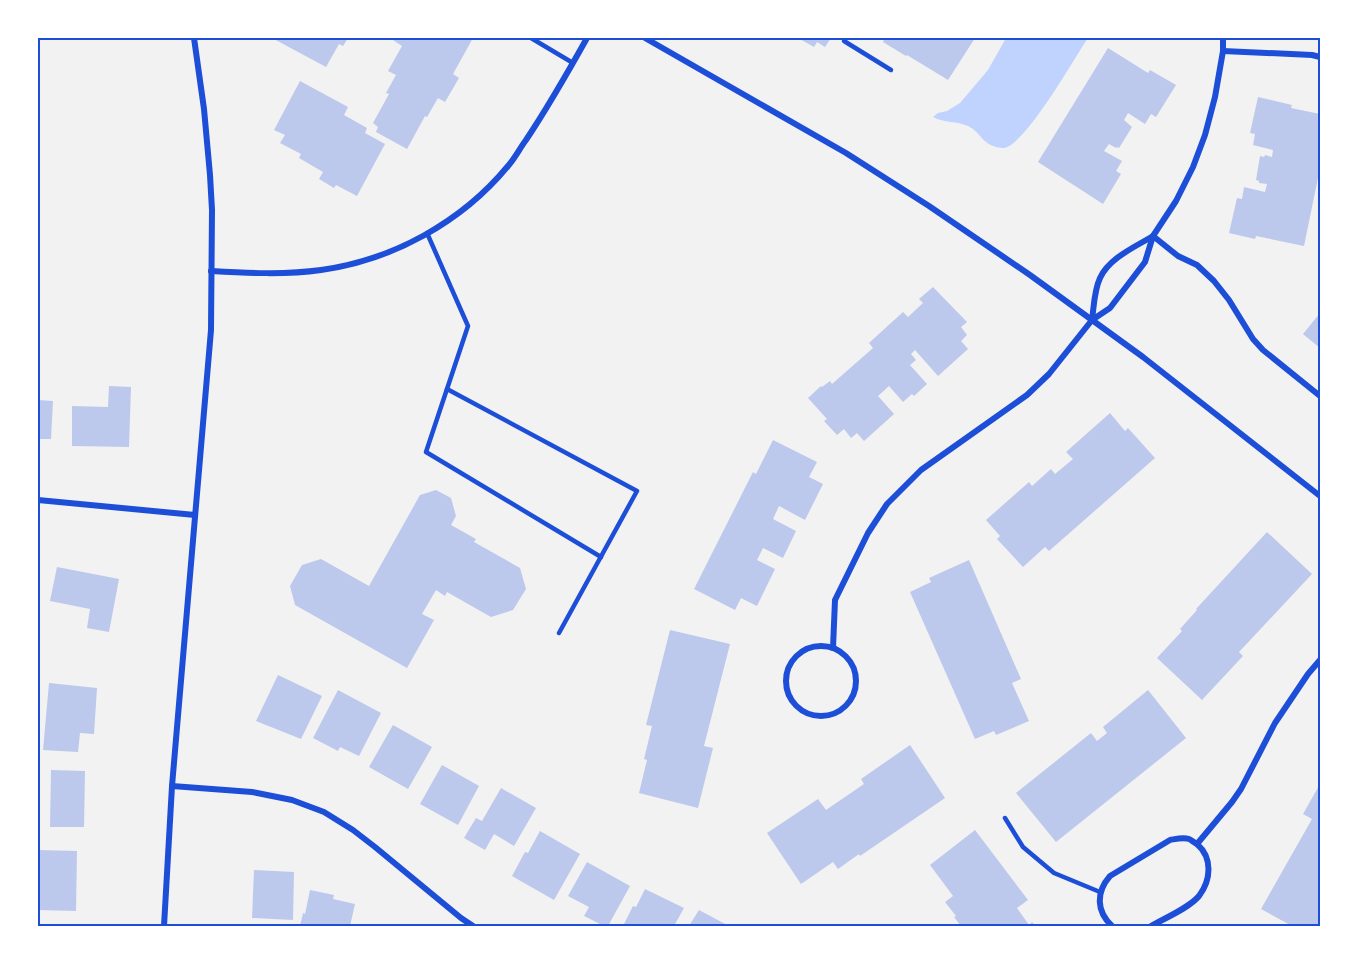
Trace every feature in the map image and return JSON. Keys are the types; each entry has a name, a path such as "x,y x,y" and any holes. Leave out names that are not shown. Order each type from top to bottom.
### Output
{"street":[{"path":"164,927 172,786 211,330 210,175 194,38"},
{"path":"211,271 259,274 318,271 349,265 408,244 443,224 480,196 509,165 539,121 587,38"},
{"path":"645,38 846,153 947,219 1143,357 1320,496"},
{"path":"833,648 835,600 868,533 887,504 921,470 1028,395 1049,374 1092,320 1110,308 1145,262 1153,236 1176,201 1201,146 1215,97 1223,38"},
{"path":"1222,51 1320,57"},
{"path":"1092,320 1095,295 1101,276 1113,261 1153,236"},
{"path":"1153,236 1178,256 1197,265 1214,281 1229,300 1252,339 1320,396"},
{"path":"38,500 195,515"},
{"path":"822,646 833,648 844,654 856,675 856,687 852,699 844,708 833,714 821,716 809,714 799,708 791,698 787,687 787,675 791,663 809,648 822,646"},
{"path":"1197,844 1241,789 1275,723 1320,660"},
{"path":"172,786 252,792 292,800 324,813 352,830 473,927"},
{"path":"1112,927 1103,917 1099,901 1103,884 1110,876 1170,840 1190,839 1206,856 1210,867 1208,878 1193,902 1151,927"}],"lane":[{"path":"531,38 573,63"},
{"path":"846,38 844,41 891,70"},
{"path":"427,233 468,326 426,452 601,557"},
{"path":"447,389 637,492 559,633"},
{"path":"1005,818 1023,847 1054,873 1100,892"}],"water":[{"path":"1006,38 1088,38 1035,119 1011,145 1002,148 990,145 968,126 933,117 960,103 988,70"}],"building":[{"path":"272,38 348,38 343,46 339,44 326,67"},
{"path":"395,38 473,38 453,74 459,78 445,102 438,98 407,149 376,132 378,127 373,123 389,94 386,93 396,75 388,71 402,46 393,40"},
{"path":"798,38 831,38 825,47 817,42 814,47"},
{"path":"885,38 975,38 948,80 883,42"},
{"path":"1108,48 1148,73 1150,70 1176,85 1156,117 1151,114 1145,124 1128,113 1124,120 1132,127 1119,148 1109,144 1104,151 1122,161 1116,171 1121,174 1103,204 1038,162"},
{"path":"300,81 348,107 344,115 367,128 365,133 385,144 357,196 336,185 334,188 319,179 323,172 299,158 301,154 280,143 285,135 274,130"},
{"path":"1258,97 1292,105 1291,108 1320,114 1320,168 1304,246 1229,233 1237,198 1242,199 1244,187 1265,192 1267,184 1256,180 1260,156 1272,157 1273,150 1253,145 1255,134 1250,133"},
{"path":"933,287 967,322 961,327 967,335 961,341 968,349 938,376 915,350 911,354 916,360 910,365 927,384 903,402 889,386 878,396 894,414 864,441 857,433 851,438 844,429 837,435 824,421 827,419 808,398 821,386 830,381 832,384 873,348 869,343 903,312 908,317 923,303 919,299"},
{"path":"1320,313 1320,348 1303,334"},
{"path":"109,386 131,387 129,447 72,446 72,406 108,407"},
{"path":"38,400 53,401 51,439 38,439"},
{"path":"1110,413 1125,431 1128,428 1155,458 1049,551 1045,547 1023,567 997,539 1000,536 986,520 1029,482 1032,486 1051,469 1055,474 1073,459 1066,452"},
{"path":"773,440 817,462 809,477 823,484 805,520 779,506 773,519 796,531 783,558 763,548 757,560 775,569 757,606 741,598 735,610 694,589 753,472 756,474"},
{"path":"436,490 451,498 456,516 451,525 476,539 474,542 520,568 526,589 513,610 491,617 447,592 445,596 436,590 422,614 434,620 407,668 295,605 290,586 302,565 321,559 369,586 420,495"},
{"path":"1267,532 1312,574 1239,652 1243,656 1202,700 1157,658 1182,631 1180,629 1196,609"},
{"path":"969,560 1021,679 1012,683 1029,721 996,735 994,731 975,739 910,592 931,582 929,578"},
{"path":"57,567 119,579 109,632 87,628 90,609 50,601"},
{"path":"670,630 730,644 704,746 713,748 698,808 639,793 652,726 646,725"},
{"path":"278,675 322,696 301,739 256,721"},
{"path":"49,683 97,688 94,734 80,733 78,752 43,750"},
{"path":"338,690 381,713 359,756 340,747 338,751 313,738"},
{"path":"1148,690 1186,738 1056,842 1016,793 1091,733 1097,741 1107,733 1103,727"},
{"path":"393,725 432,747 408,789 369,767"},
{"path":"910,745 945,798 860,856 859,854 838,869 833,862 801,884 767,833 818,799 826,810 864,784 861,779"},
{"path":"442,765 479,786 458,825 420,804"},
{"path":"51,770 85,771 84,827 50,827"},
{"path":"1320,784 1320,926 1292,926 1261,909 1312,819 1303,814"},
{"path":"501,788 536,808 514,846 494,834 485,850 464,838 476,818 482,821"},
{"path":"975,830 1028,900 1017,908 1029,925 1032,922 1036,926 961,926 954,917 956,916 945,902 953,896 930,865"},
{"path":"540,831 580,854 554,900 512,876"},
{"path":"38,850 77,851 76,911 38,910"},
{"path":"587,862 630,886 608,926 584,916 589,907 568,896"},
{"path":"254,870 294,872 293,920 252,918"},
{"path":"645,889 684,908 674,926 623,926"},
{"path":"310,890 334,895 333,899 355,904 350,926 300,926"},
{"path":"699,910 729,926 689,926"}]}
